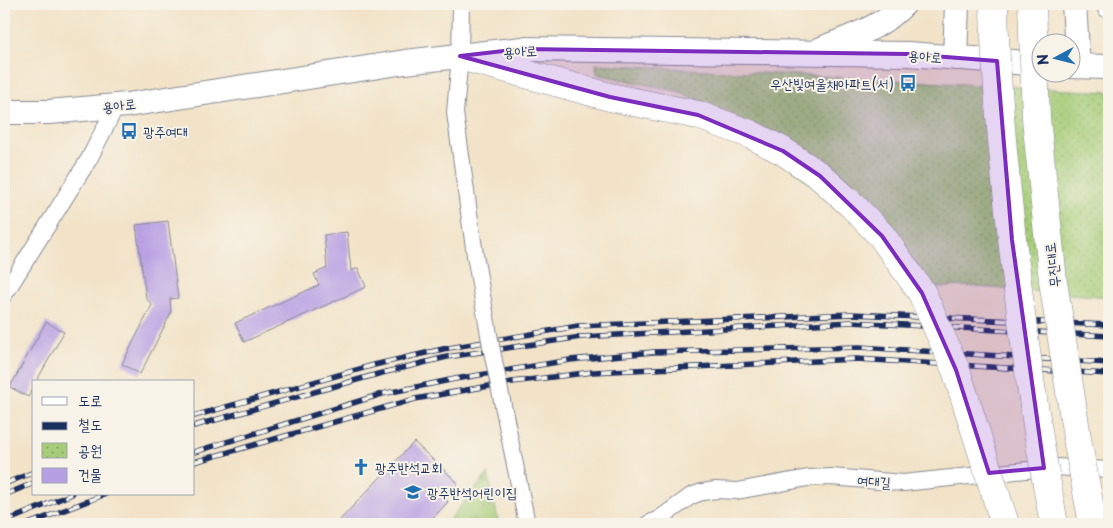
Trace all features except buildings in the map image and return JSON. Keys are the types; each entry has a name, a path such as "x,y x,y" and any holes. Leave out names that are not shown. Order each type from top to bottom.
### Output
{"highway":[{"path":"994,4 1001,130 1012,240 1030,382 1054,524"},
{"name":"무진대로","path":"1032,4 1036,118 1053,281 1078,444 1093,524"},
{"path":"460,56 610,97 698,115 750,134 783,151 820,176 882,236 922,293 956,370 1005,524"}],"main road":[{"path":"810,53 864,31 894,14 904,4"},
{"path":"955,58 957,4"},
{"path":"1074,4 1074,32"},
{"name":"용아로","path":"4,112 49,112 116,106 404,62 522,49 908,54 1030,63"},
{"path":"1080,66 1109,67"}],"street":[{"path":"460,4 460,56 456,113 462,164 491,346 527,524"},
{"path":"4,295 89,159 116,106"},
{"name":"여대길","path":"648,524 659,519 691,496 702,492 716,490 736,491 808,478 903,483 1055,468 1109,470"}],"highlighted area":[{"path":"522,49 908,54 997,61 1012,240 1044,468 989,473 956,370 922,293 882,236 820,176 783,151 698,115 610,97 460,56"}],"green space":[{"path":"596,64 1109,92 1109,297 966,286 916,288 890,251 724,111 677,91 597,74"},
{"path":"488,474 499,524 446,524"}],"railway":[{"path":"195,416 374,365 443,349 578,326 851,314 1109,325"},
{"path":"195,426 378,374 447,357 581,337 851,322 1109,336"},
{"path":"195,452 382,394 455,379 570,360 653,352 859,347 1109,363"},
{"path":"195,462 415,399 512,382 593,372 856,359 1109,374"},
{"path":"4,484 32,473"},
{"path":"4,495 32,484"},
{"path":"4,522 67,496"},
{"path":"28,524 101,496"}],"place":[{"name":"우산빛여울채아파트(서)","path":"908,83"},
{"name":"광주여대","path":"129,131"},
{"name":"광주반석교회","path":"361,467"},
{"name":"광주반석어린이집","path":"413,492"}]}
